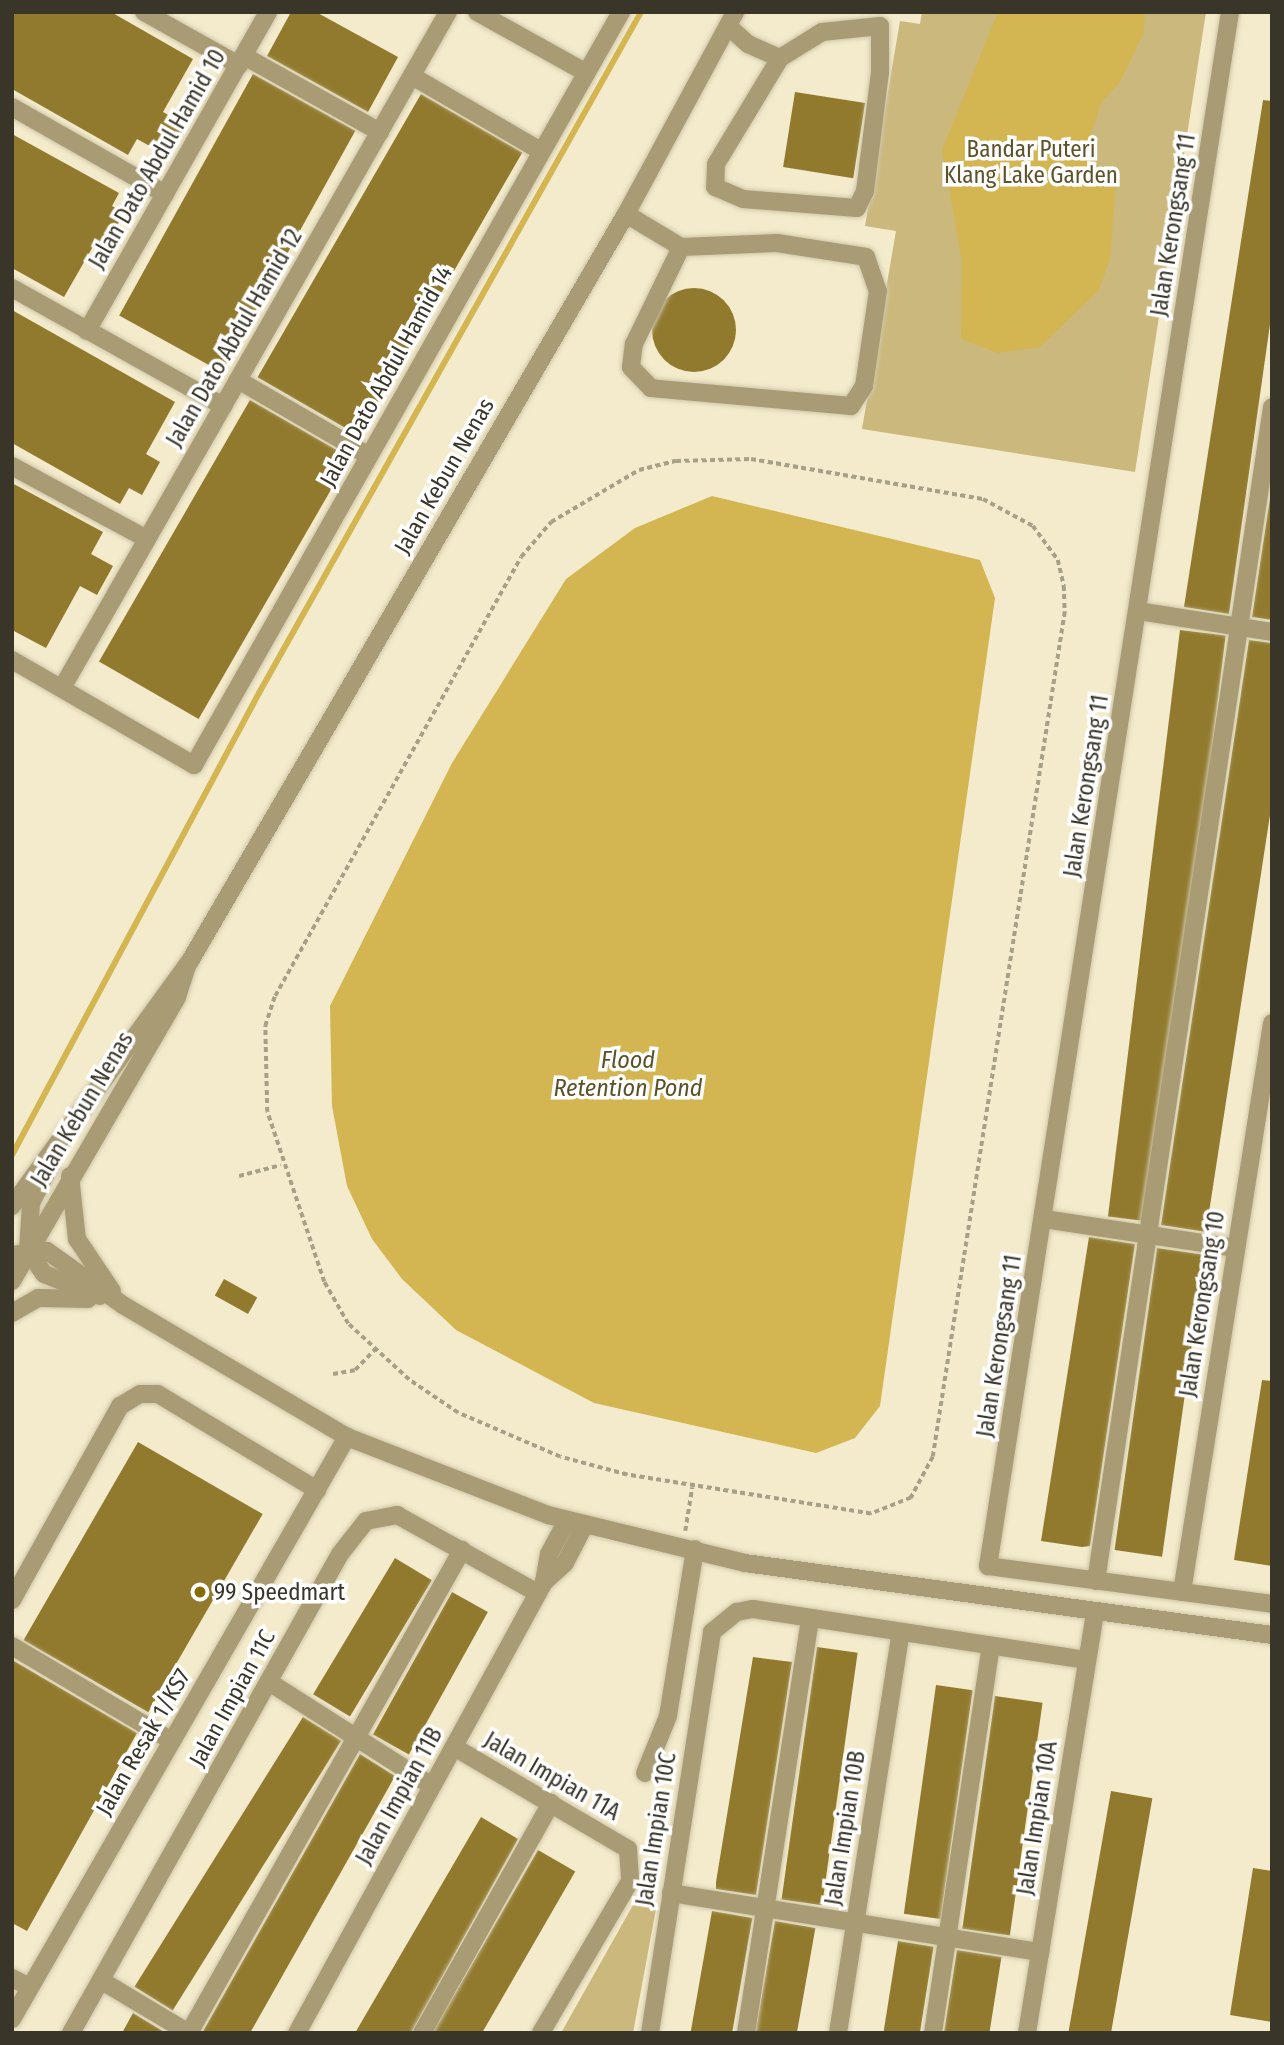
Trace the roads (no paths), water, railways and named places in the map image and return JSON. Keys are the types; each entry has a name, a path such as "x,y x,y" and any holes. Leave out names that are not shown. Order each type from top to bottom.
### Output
{"street":[{"path":"144,12 380,132"},
{"name":"Jalan Dato Abdul Hamid 10","path":"88,331 268,12"},
{"name":"Jalan Dato Abdul Hamid 12","path":"62,688 449,12"},
{"path":"477,12 586,72"},
{"name":"Jalan Dato Abdul Hamid 14","path":"62,688 194,765 621,12"},
{"name":"Jalan Kerongsang 11","path":"1096,1581 988,1566 1230,12"},
{"path":"732,19 755,48 780,58"},
{"name":"Jalan Kebun Nenas","path":"12,1206 190,961 625,214 732,19"},
{"path":"880,26 875,112 857,208 743,199 715,187 716,164 780,58 822,32 880,26"},
{"path":"412,76 541,151"},
{"path":"12,107 165,194"},
{"path":"625,214 645,230 681,247 776,243 866,257 878,291 864,386 851,406 651,388 631,367 635,344 681,247"},
{"path":"12,288 223,406"},
{"path":"238,380 369,456"},
{"path":"1272,407 1236,626 1096,1581 1272,1604"},
{"path":"12,466 146,539"},
{"path":"1138,611 1272,632"},
{"path":"12,660 62,688"},
{"name":"Jalan Kebun Nenas","path":"12,1281 20,1253 70,1176 177,997 190,961"},
{"name":"Jalan Kerongsang 10","path":"1182,1592 1272,1023"},
{"path":"68,1129 31,1203 20,1253 47,1251 123,1305 348,1437 575,1523 745,1563 1272,1635"},
{"path":"70,1176 77,1239 123,1305"},
{"path":"1044,1219 1236,1248"},
{"path":"12,1313 56,1295 123,1305"},
{"path":"12,1600 120,1406 140,1394 158,1394 317,1490"},
{"name":"Jalan Resak 1/KS7","path":"12,2019 348,1437"},
{"name":"Jalan Impian 11C","path":"71,2033 340,1554 366,1521 397,1515 462,1550 541,1587"},
{"name":"Jalan Impian 11B","path":"296,2033 541,1587 549,1554 575,1523"},
{"path":"645,1773 668,1716 689,1548"},
{"path":"102,1981 188,2033 462,1550"},
{"name":"Jalan Impian 10C","path":"650,2033 712,1632 737,1612 753,1609 810,1618"},
{"name":"Jalan Impian 10A","path":"1027,2033 1095,1612"},
{"path":"746,2033 810,1618 1087,1660"},
{"name":"Jalan Impian 10B","path":"838,2033 901,1632"},
{"path":"12,1646 172,1741"},
{"path":"933,2033 991,1646"},
{"path":"270,1682 432,1786"},
{"name":"Jalan Impian 11A","path":"454,1747 628,1849 630,1881 541,2033"},
{"path":"422,2033 551,1804"},
{"path":"671,1893 1040,1952"},
{"path":"12,1978 30,1987"}],"water":[{"path":"998,12 1145,12 1143,34 1120,82 1101,103 1091,133 1092,159 1116,183 1110,259 1099,290 1040,347 998,353 961,339 962,261 942,150"},
{"name":"Flood Retention Pond","path":"712,496 980,560 995,598 880,1406 855,1438 816,1453 594,1403 456,1330 402,1279 372,1239 347,1186 332,1106 330,1006 452,763 566,579 635,528"}],"waterway":[{"path":"12,1155 259,693 641,12"}],"place":[{"name":"99 Speedmart","path":"200,1592"}],"park label":[{"name":"Bandar Puteri Klang Lake Garden","path":"1031,162"}]}
